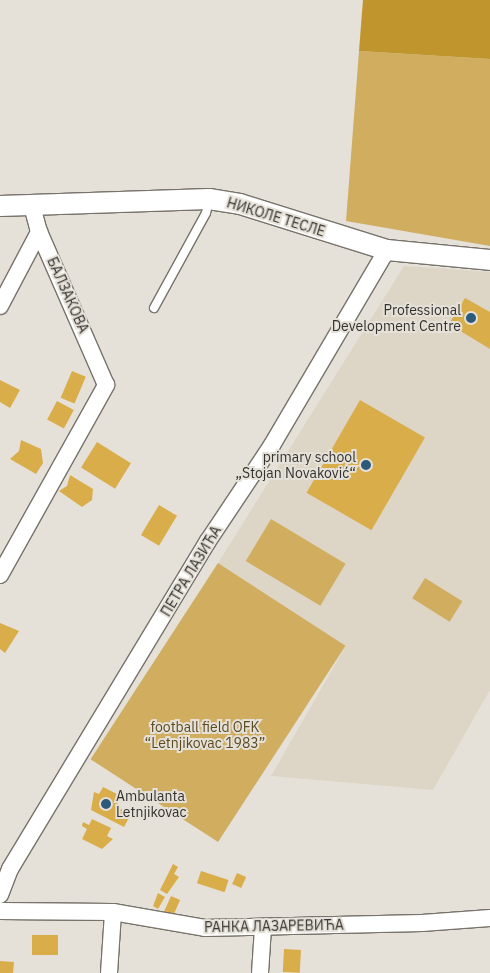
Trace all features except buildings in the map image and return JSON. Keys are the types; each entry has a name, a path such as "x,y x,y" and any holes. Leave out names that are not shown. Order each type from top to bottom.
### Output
{"street":[{"name":"НИКОЛЕ ТЕСЛЕ","path":"0,206 209,199 240,204 387,250 490,260"},
{"name":"БАЛЗАКОВА","path":"0,575 106,385 39,232 32,205"},
{"path":"0,306 39,232"},
{"name":"ПЕТРА ЛАЗИЋА","path":"0,895 10,869 208,541 272,445 387,250"},
{"name":"РАНКА ЛАЗАРЕВИЋА","path":"0,912 113,912 205,928 263,928 490,918"},
{"path":"110,973 113,912"},
{"path":"260,973 263,928"}],"lane":[{"path":"154,308 206,213 209,199"}],"shaded area":[{"path":"363,0 490,0 490,59 359,51"},
{"path":"404,266 490,272 490,690 433,790 271,776 345,647 218,563"}],"green space":[{"path":"359,51 490,59 490,246 346,221"},
{"path":"271,519 346,564 320,606 246,561"},
{"name":"football field OFK “Letnjikovac 1983”","path":"218,563 345,646 218,842 91,759"},
{"path":"425,578 462,601 450,622 412,598"}],"place":[{"name":"Professional Development Centre","path":"471,318"},
{"name":"primary school „Stojan Novaković“","path":"366,465"},
{"name":"Ambulanta Letnjikovac","path":"106,804"}]}
